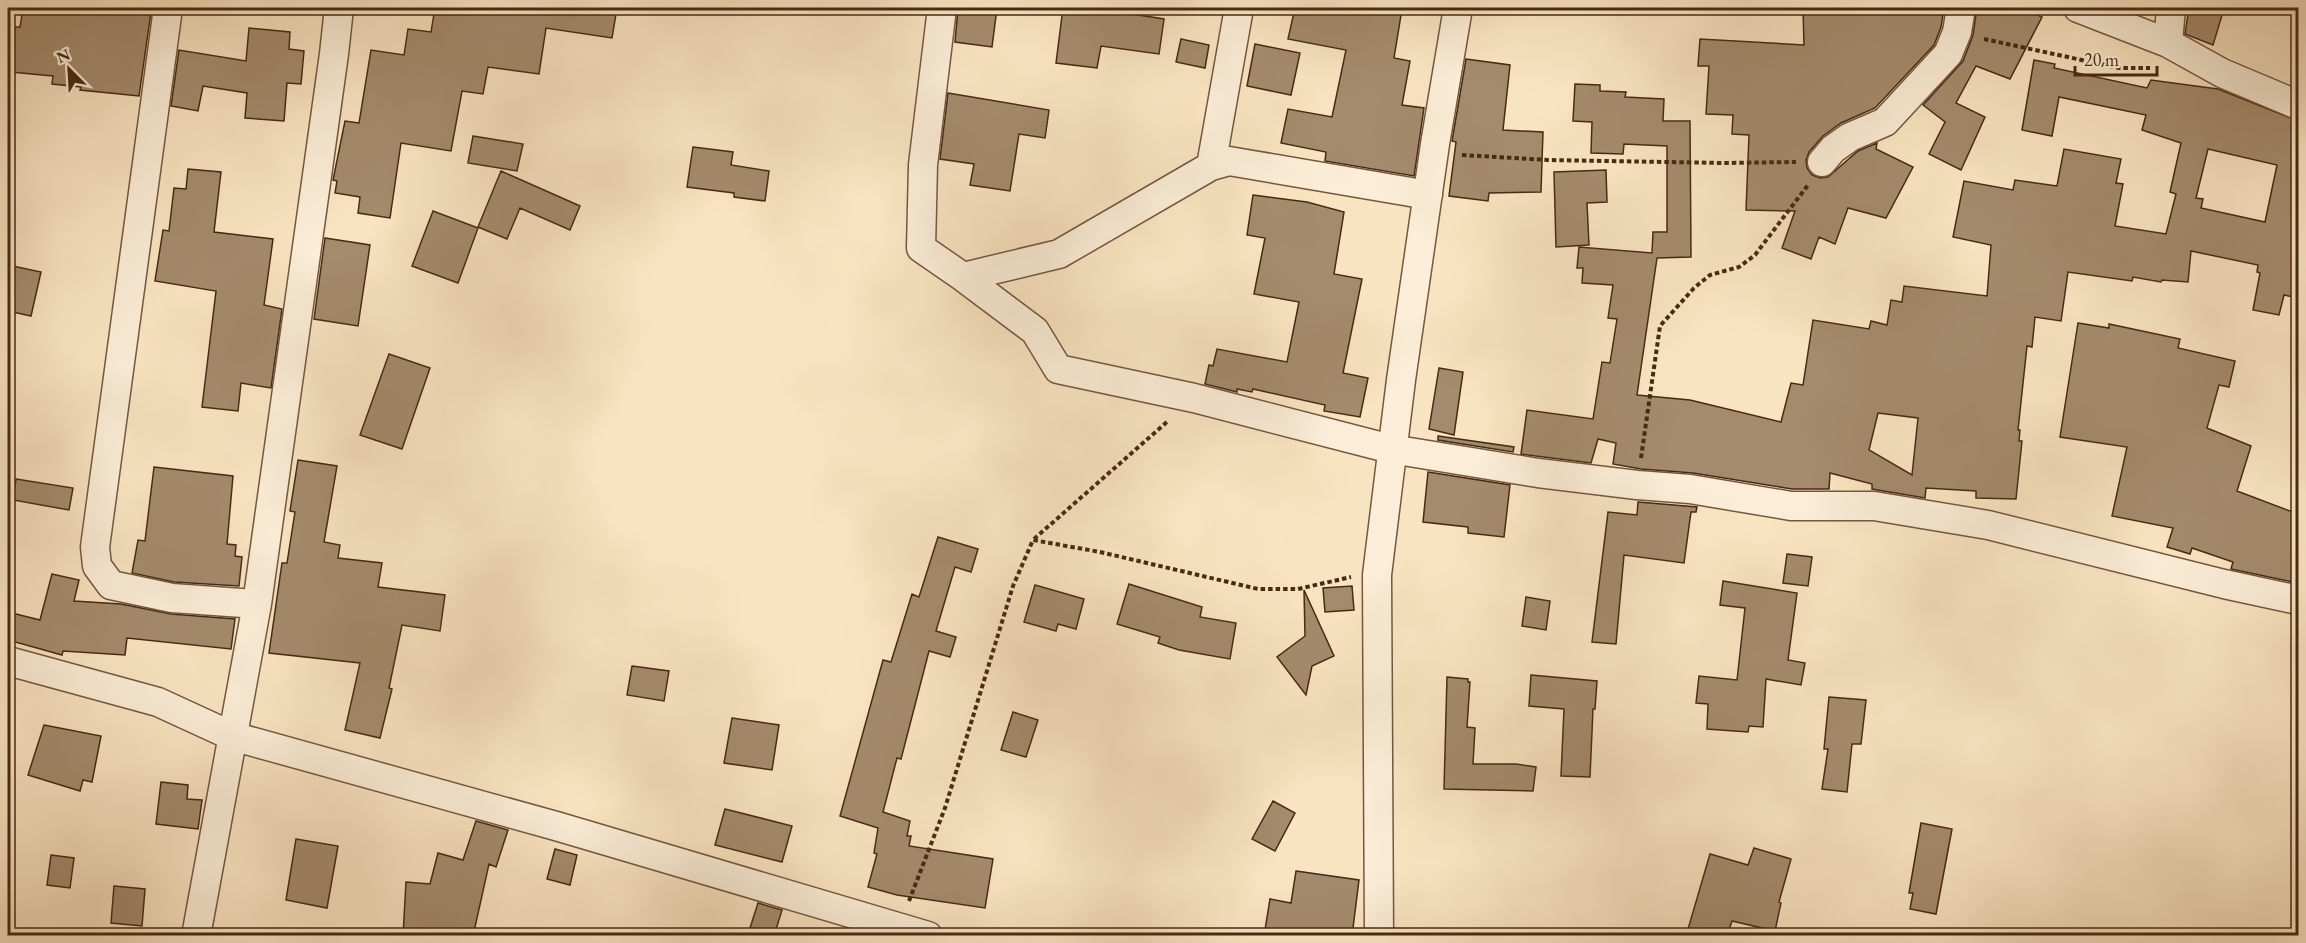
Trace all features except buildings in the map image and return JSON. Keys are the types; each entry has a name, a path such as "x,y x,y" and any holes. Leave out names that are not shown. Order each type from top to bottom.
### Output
{"street":[{"path":"168,8 95,547 98,566 111,585 172,598 257,604"},
{"path":"196,936 257,604 339,8"},
{"path":"942,8 923,165 921,248 1035,331 1058,369 1194,398 1391,448 1538,473 1690,489 1791,506 1874,506 1988,525 2298,600"},
{"path":"1211,166 1239,8"},
{"path":"1379,936 1377,575 1391,448 1458,8"},
{"path":"2078,8 2168,43 2222,73 2298,105"},
{"path":"2168,43 2171,8"},
{"path":"1822,162 1833,149 1850,137 1885,122 1948,54 1959,20"},
{"path":"963,277 1059,254 1211,166 1230,161 1428,195"},
{"path":"8,661 158,702 232,736 556,826 928,936"}],"path":[{"path":"1959,20 2022,48 2119,68 2153,68"},
{"path":"1435,153 1548,160 1822,162 1803,193 1755,255 1739,267 1710,275 1686,295 1660,326 1637,485"},
{"path":"899,927 945,808 1013,586 1033,540 1194,398"},
{"path":"1033,540 1100,552 1258,589 1298,589 1363,574 1377,575"}]}
